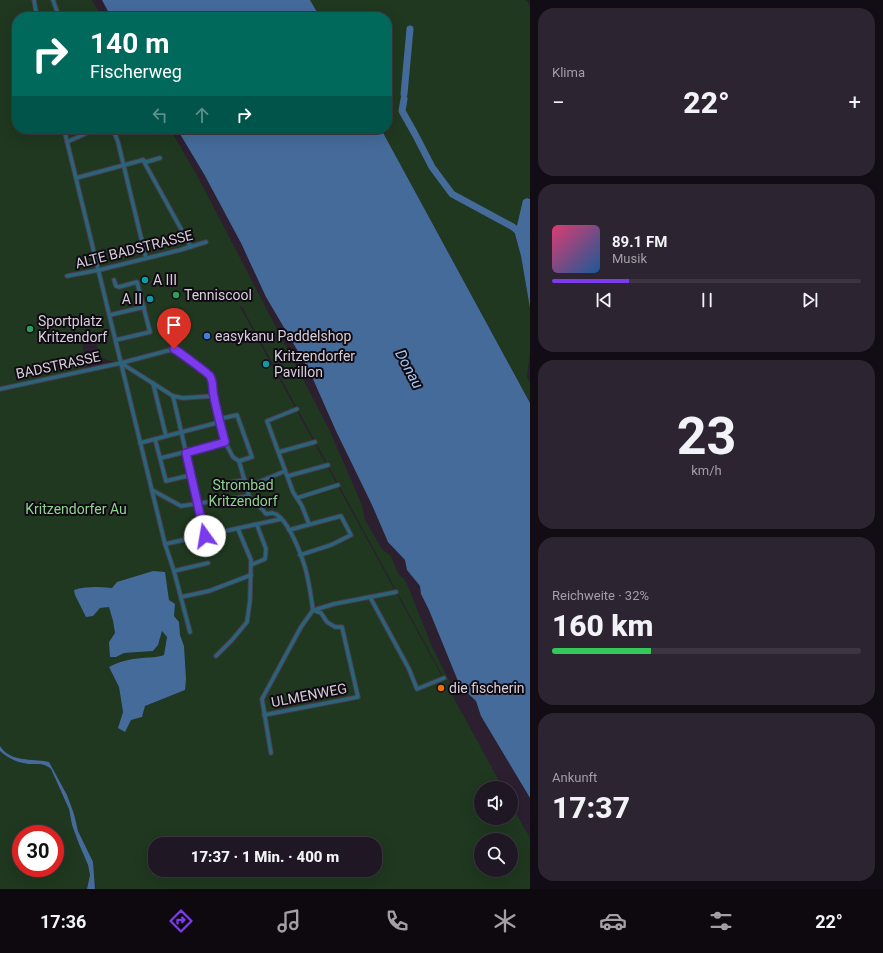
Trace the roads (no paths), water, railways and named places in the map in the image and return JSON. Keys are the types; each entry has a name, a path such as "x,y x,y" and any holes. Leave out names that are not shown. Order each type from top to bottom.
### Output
{"street":[{"path":"34,0 36,12"},
{"path":"53,0 57,12"},
{"path":"65,134 165,544 182,597 190,632"},
{"path":"67,142 85,134"},
{"path":"115,134 124,165 146,258"},
{"path":"76,178 143,160 146,162 160,158"},
{"path":"143,160 191,247"},
{"name":"ALTE BADSTRASSE","path":"67,276 98,270 206,242"},
{"path":"114,280 116,286 119,287 137,282 150,332 116,340"},
{"path":"110,315 144,307"},
{"name":"BADSTRASSE","path":"0,389 121,363 174,349 210,375 214,386 213,396"},
{"path":"121,363 173,396 182,398 213,396 225,442 232,457 239,461 249,496 266,514 272,513 286,523 305,568 313,610"},
{"path":"153,383 166,436"},
{"path":"173,396 205,536"},
{"path":"297,409 267,421 293,492 302,506 309,524"},
{"path":"140,443 237,415 252,457 239,461"},
{"path":"155,439 166,481 191,475"},
{"path":"161,458 186,453 225,442"},
{"path":"279,452 316,442"},
{"path":"288,476 328,465"},
{"path":"247,486 285,471"},
{"path":"220,484 245,480"},
{"path":"297,498 338,485"},
{"path":"152,490 181,506 249,496"},
{"path":"289,530 341,516 351,535 331,546 300,555"},
{"path":"165,544 281,519"},
{"path":"251,565 265,559 266,549 256,525"},
{"path":"216,656 247,622 250,600 251,560 238,529"},
{"path":"174,571 208,563"},
{"path":"182,597 209,591 251,575"},
{"path":"271,753 262,699 301,627 313,610 334,604 396,592"},
{"path":"370,597 409,669 417,689 444,678"},
{"name":"ULMENWEG","path":"264,715 358,697 342,628 335,627 327,622 322,613 313,610"}],"water":[{"path":"102,0 310,0 317,12 108,12"},
{"name":"Donau","path":"180,134 384,134 530,403 530,798 481,716 476,701 460,686 421,594 420,586 407,570 405,560 388,542 309,370 266,297 241,243 204,174"},
{"path":"527,198 530,199 530,308 521,256 515,234 523,200"},
{"path":"153,571 165,572 169,600 175,604 174,616 179,622 180,635 184,646 186,679 185,690 145,706 142,717 131,720 125,732 118,728 123,712 119,687 109,667 117,663 138,658 164,655 167,637 162,631 158,645 153,651 124,653 116,657 110,657 109,642 115,633 109,607 100,608 93,616 86,617 74,590 88,587 112,588 117,582"},
{"path":"0,746 10,755 22,759 49,762 67,795 78,831 93,862 95,889 87,889 90,875 88,865 72,825 69,809 51,769 41,764 27,764 14,760 0,751"}],"waterway":[{"path":"404,94 410,29"},
{"path":"404,99 402,111 432,167 452,194 513,227 530,242"}],"place":[{"name":"A III","path":"145,280"},
{"name":"Tenniscool","path":"176,295"},
{"name":"A II","path":"150,299"},
{"name":"Sportplatz Kritzendorf","path":"30,329"},
{"name":"easykanu Paddelshop","path":"207,336"},
{"name":"Kritzendorfer Pavillon","path":"266,364"},
{"name":"die fischerin","path":"441,688"}],"park label":[{"name":"Strombad Kritzendorf","path":"243,494"},
{"name":"Kritzendorfer Au","path":"76,509"}]}
